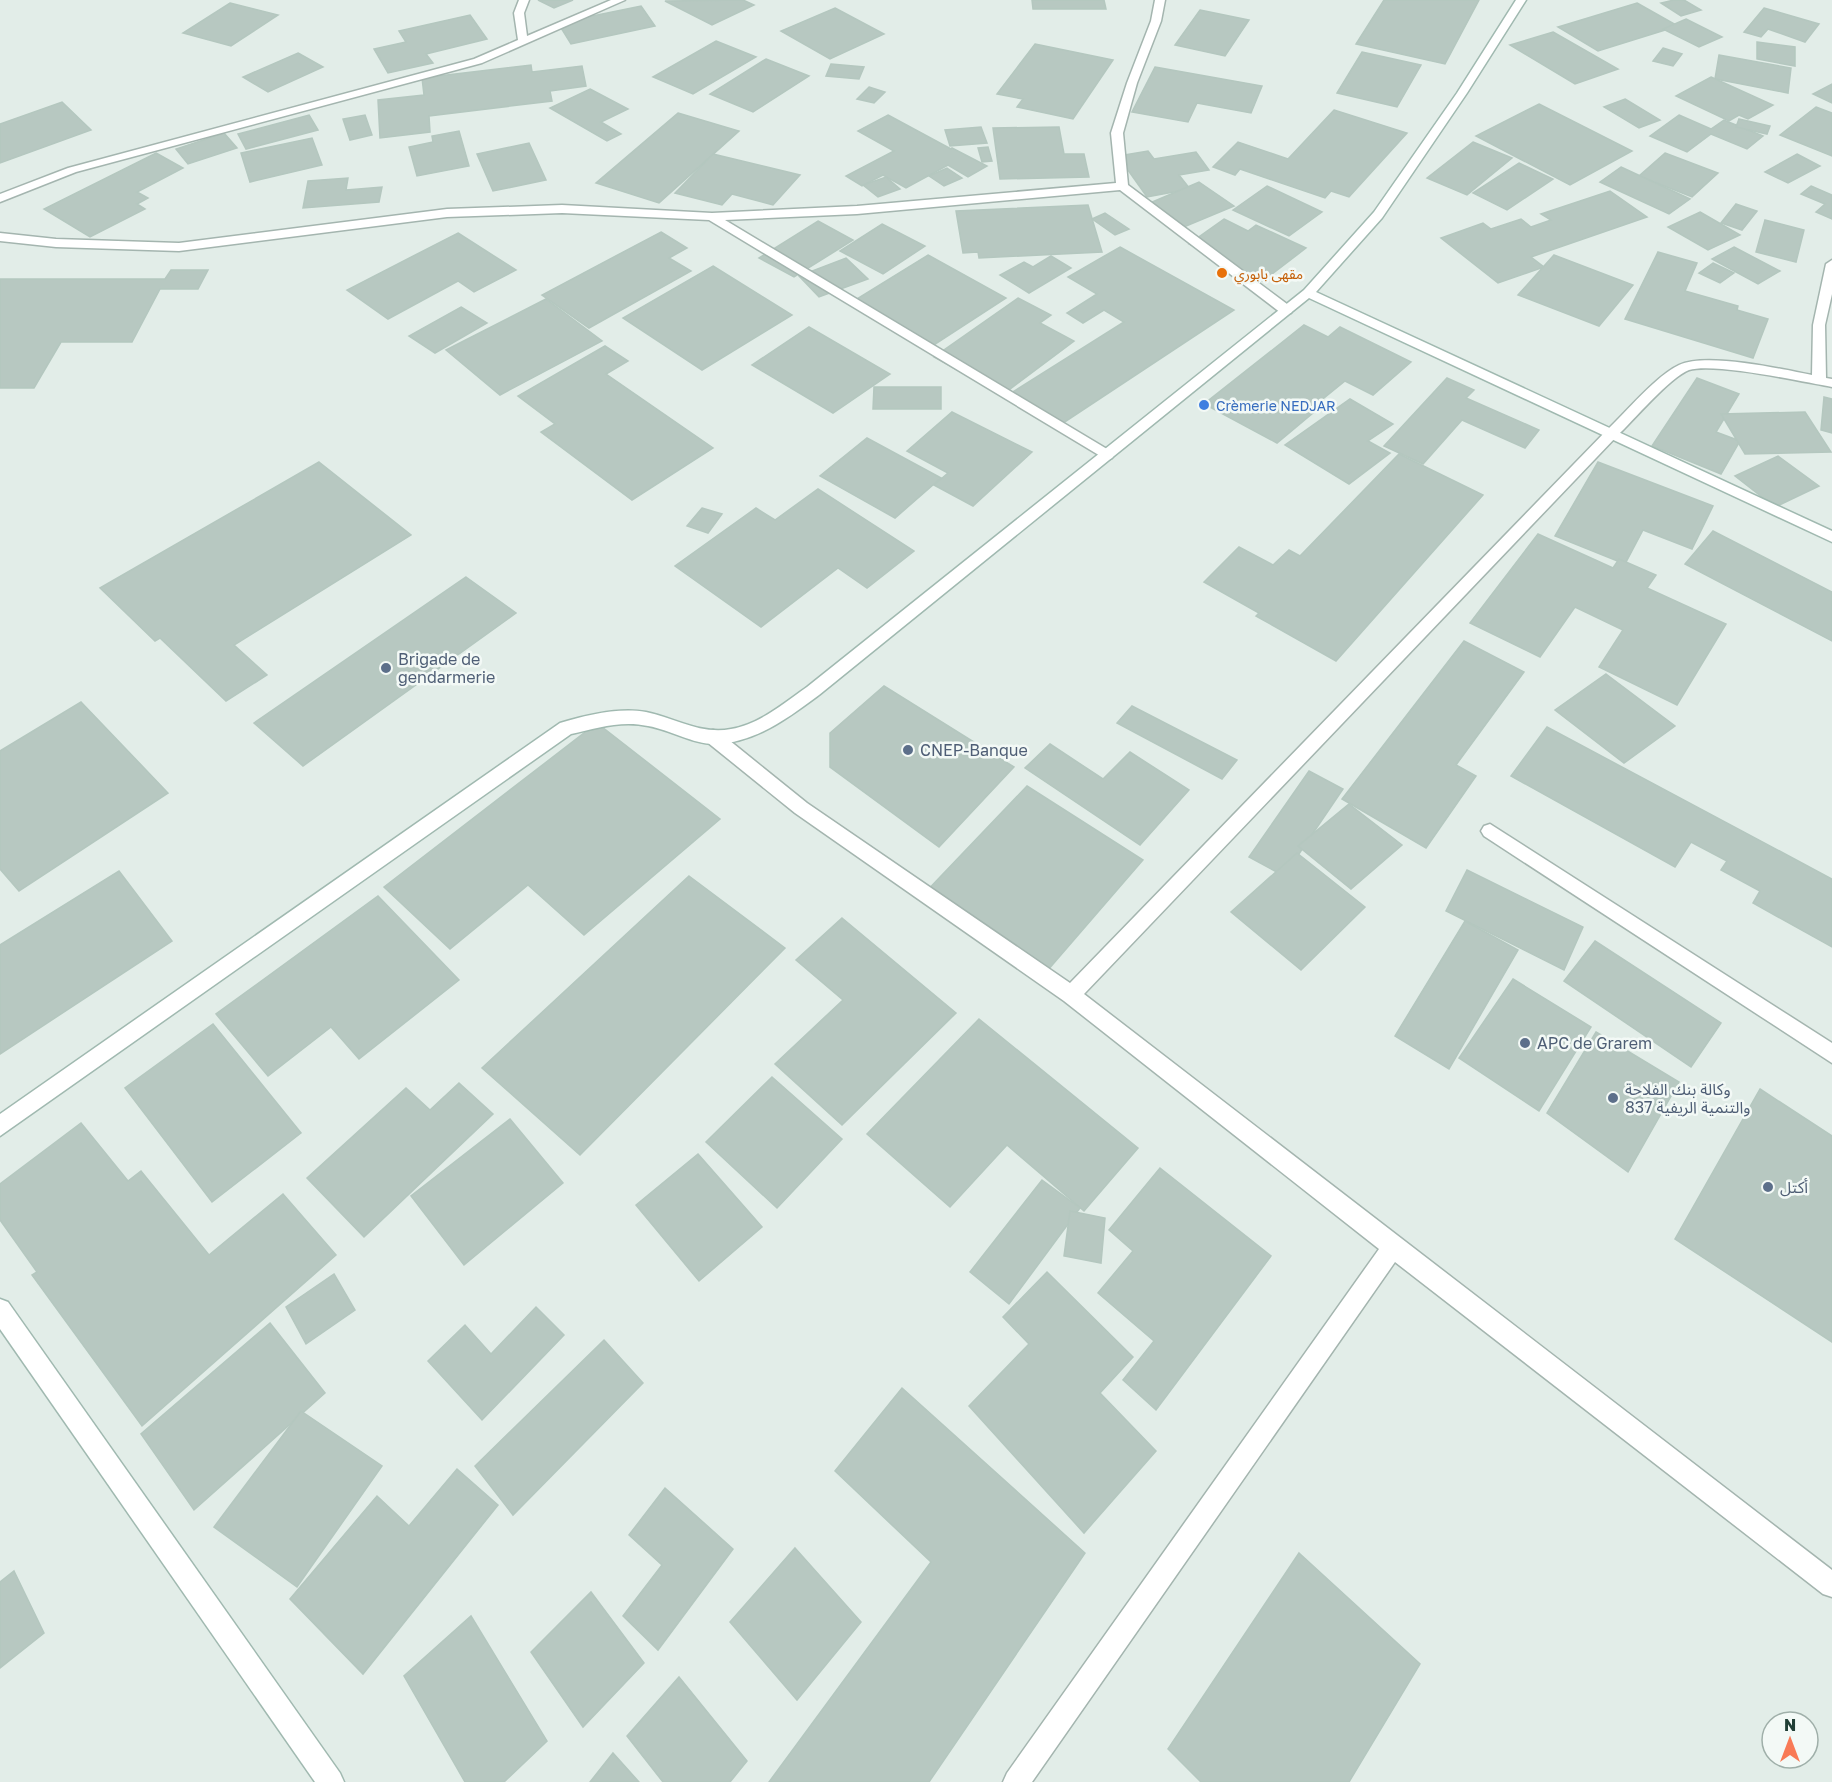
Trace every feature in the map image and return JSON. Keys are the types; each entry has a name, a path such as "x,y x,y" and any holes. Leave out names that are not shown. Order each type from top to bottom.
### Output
{"street":[{"path":"523,42 519,13 525,0"},
{"path":"0,198 72,170 478,61 620,0"},
{"path":"1122,186 1117,133 1132,83 1156,21 1160,0"},
{"path":"0,1126 566,728 606,719 646,718 713,737 740,734 768,723 823,683 1308,293 1378,214 1462,93 1521,0"},
{"path":"0,237 57,243 179,247 447,213 562,209 712,217 856,210 1122,186 1286,310"},
{"path":"712,217 1107,455"},
{"path":"1071,995 1612,433 1683,368 1700,364 1722,366 1826,382 1826,359 1819,325 1832,264"},
{"path":"1308,293 1832,537"},
{"path":"713,737 801,808 1071,995 1393,1247 1832,1585"},
{"path":"1490,831 1832,1054"},
{"path":"1016,1782 1393,1247"},
{"path":"0,1310 331,1782"}],"building":[{"path":"538,0 573,0 554,8"},
{"path":"743,0 754,5 712,25 665,1"},
{"path":"1032,0 1104,0 1106,9 1033,9"},
{"path":"1384,0 1479,0 1445,64 1356,44"},
{"path":"1684,0 1701,10 1681,16 1661,3"},
{"path":"230,3 278,15 231,46 183,33"},
{"path":"1637,3 1678,26 1598,51 1558,27"},
{"path":"641,6 655,26 571,44 558,23"},
{"path":"835,8 884,34 830,59 781,31"},
{"path":"1764,8 1819,24 1805,42 1768,29 1761,37 1744,32"},
{"path":"1200,10 1249,20 1225,56 1175,45"},
{"path":"470,15 487,39 426,54 433,63 388,73 374,49 406,42 399,31"},
{"path":"1686,19 1722,37 1699,47 1663,29"},
{"path":"1553,32 1618,69 1575,84 1510,45"},
{"path":"716,41 756,57 693,94 653,77"},
{"path":"1757,42 1795,47 1795,66 1757,59"},
{"path":"1035,44 1113,60 1073,119 1017,107 1023,99 997,94"},
{"path":"1663,48 1682,54 1673,66 1653,61"},
{"path":"1362,52 1421,65 1397,107 1337,93"},
{"path":"298,53 323,67 268,92 243,77"},
{"path":"1719,55 1791,68 1788,93 1715,79"},
{"path":"766,59 809,76 753,112 710,94"},
{"path":"831,64 864,67 859,79 826,76"},
{"path":"531,65 532,72 582,66 586,86 550,91 552,101 429,116 430,132 380,138 378,100 424,95 422,78"},
{"path":"1155,67 1262,86 1251,113 1197,103 1188,122 1132,112"},
{"path":"1711,77 1773,105 1748,119 1739,115 1729,121 1676,96"},
{"path":"1832,84 1832,103 1813,94"},
{"path":"869,87 885,92 874,103 857,99"},
{"path":"590,89 628,109 601,122 621,134 607,141 550,108"},
{"path":"1625,99 1660,120 1639,128 1604,107"},
{"path":"62,102 91,130 0,163 0,124"},
{"path":"1539,104 1632,151 1570,185 1476,136"},
{"path":"1816,107 1832,113 1832,156 1780,135"},
{"path":"1334,110 1407,133 1349,197 1331,191 1325,198 1240,169 1235,175 1213,167 1238,142 1288,159"},
{"path":"678,113 739,131 659,203 596,183"},
{"path":"309,115 318,130 246,149 238,134"},
{"path":"365,115 372,135 350,140 343,119"},
{"path":"888,115 987,166 968,177 948,165 906,188 883,175 862,186 846,176 894,151 858,131"},
{"path":"1679,115 1711,129 1724,120 1763,136 1747,149 1711,134 1687,152 1650,136"},
{"path":"1739,119 1770,126 1767,134 1736,127"},
{"path":"981,127 987,143 950,146 945,130"},
{"path":"1059,127 1064,154 1084,154 1089,177 1000,179 993,128"},
{"path":"459,131 469,166 417,176 409,147 433,142 432,136"},
{"path":"224,133 237,148 188,164 176,149"},
{"path":"312,138 322,165 250,182 241,153"},
{"path":"1473,142 1512,158 1467,195 1427,178"},
{"path":"529,143 546,180 493,191 477,154"},
{"path":"988,147 992,161 982,162 978,148"},
{"path":"1148,151 1154,159 1196,152 1209,170 1179,175 1190,189 1147,197 1118,156"},
{"path":"156,153 183,168 137,192 148,198 137,204 145,209 90,237 44,209"},
{"path":"1665,153 1718,173 1692,197 1639,176"},
{"path":"713,154 800,175 773,205 732,194 722,205 675,193"},
{"path":"1797,154 1820,166 1788,183 1765,172"},
{"path":"1519,163 1553,179 1507,210 1473,193"},
{"path":"1621,167 1690,199 1669,214 1600,182"},
{"path":"947,168 962,178 944,186 929,176"},
{"path":"886,177 900,189 878,197 863,185"},
{"path":"348,178 346,190 382,187 379,202 303,208 308,181"},
{"path":"1199,182 1234,206 1184,227 1150,203"},
{"path":"1267,186 1322,212 1289,236 1233,210"},
{"path":"1811,186 1832,195 1832,219 1816,212 1825,204 1801,194"},
{"path":"1610,191 1647,217 1531,257 1544,267 1498,283 1441,238 1483,223 1491,229 1521,219 1531,227 1551,220 1541,214"},
{"path":"1736,204 1757,211 1742,230 1721,223"},
{"path":"1088,205 1102,252 979,258 978,252 963,253 956,211"},
{"path":"1700,212 1740,235 1708,250 1668,227"},
{"path":"1105,213 1129,229 1115,235 1092,219"},
{"path":"1224,219 1248,231 1256,225 1306,248 1263,281 1189,244"},
{"path":"1765,220 1804,230 1796,262 1756,252"},
{"path":"818,221 853,240 794,277 759,258"},
{"path":"882,224 925,246 883,274 840,251"},
{"path":"661,232 687,248 669,258 691,271 589,328 542,295"},
{"path":"458,233 516,270 474,292 458,281 388,319 347,290"},
{"path":"1120,247 1234,310 1057,427 1008,395 1124,322 1104,310 1083,323 1067,313 1097,294 1068,277"},
{"path":"1734,247 1780,271 1758,284 1712,259"},
{"path":"1658,252 1697,263 1685,291 1738,306 1737,310 1768,319 1753,358 1625,319"},
{"path":"928,255 1006,298 929,348 852,302"},
{"path":"1554,255 1633,285 1599,326 1518,295"},
{"path":"1051,256 1071,268 1029,293 1000,275 1024,262 1033,267"},
{"path":"846,258 868,279 819,297 799,276"},
{"path":"1713,263 1734,273 1720,283 1699,273"},
{"path":"713,266 792,315 702,370 623,318"},
{"path":"171,270 208,270 198,289 160,289 132,342 61,342 34,388 0,388 0,279 165,279"},
{"path":"1018,298 1051,315 1040,323 1074,341 1002,395 934,357"},
{"path":"546,299 602,341 500,395 446,350"},
{"path":"461,307 487,323 435,353 409,336"},
{"path":"1304,325 1328,337 1340,327 1411,362 1373,395 1345,381 1308,411 1313,413 1277,443 1204,404"},
{"path":"809,327 890,374 833,413 752,365"},
{"path":"605,346 628,361 606,374 713,448 632,500 541,432 555,424 518,396"},
{"path":"1447,378 1474,390 1466,398 1539,430 1525,448 1462,420 1423,464 1384,446"},
{"path":"1697,378 1739,394 1716,432 1740,441 1721,474 1652,446"},
{"path":"874,387 941,387 941,409 873,409"},
{"path":"1824,397 1832,399 1832,433 1821,430"},
{"path":"1350,399 1393,424 1368,441 1390,453 1349,484 1285,445"},
{"path":"952,412 1032,452 973,506 934,485 948,473 907,451"},
{"path":"1805,412 1831,452 1745,454 1721,414"},
{"path":"867,438 941,478 895,518 820,476"},
{"path":"1399,454 1483,495 1336,661 1256,616 1259,613 1204,582 1239,547 1273,565 1289,550 1300,556"},
{"path":"1778,456 1819,486 1775,507 1735,476"},
{"path":"319,462 411,535 234,645 267,675 226,701 160,638 155,641 100,588"},
{"path":"1598,462 1713,506 1692,549 1643,530 1625,564 1555,536"},
{"path":"818,489 914,551 867,588 838,568 761,627 675,566 756,508 775,520"},
{"path":"702,508 722,514 708,533 687,526"},
{"path":"1713,531 1832,592 1832,641 1685,564"},
{"path":"1538,534 1613,568 1619,559 1656,575 1647,588 1726,624 1677,705 1599,667 1623,630 1575,607 1540,657 1470,623"},
{"name":"Brigade de gendarmerie","path":"466,577 516,613 303,766 254,723"},
{"path":"1464,641 1524,672 1456,765 1476,776 1426,848 1342,799"},
{"path":"1606,674 1675,726 1624,763 1555,710"},
{"name":"CNEP-Banque","path":"884,686 1014,767 939,847 830,767 830,733"},
{"path":"81,702 168,793 19,891 0,869 0,751"},
{"path":"1132,706 1237,760 1222,779 1117,723"},
{"path":"597,723 720,819 584,935 528,885 450,949 384,887"},
{"path":"1547,727 1832,879 1832,947 1753,903 1760,891 1721,870 1727,861 1691,842 1675,867 1511,776"},
{"path":"1050,744 1103,779 1130,752 1189,790 1140,845 1025,768"},
{"path":"1309,771 1343,789 1284,876 1249,857"},
{"path":"1027,786 1143,860 1041,978 923,895"},
{"path":"1349,804 1402,845 1351,889 1298,846"},
{"path":"1297,853 1365,907 1301,970 1231,912"},
{"path":"1467,870 1583,927 1564,970 1446,911"},
{"path":"119,871 172,941 0,1054 0,945"},
{"path":"689,876 785,948 580,1155 482,1068"},
{"path":"378,896 459,980 359,1059 331,1027 268,1076 216,1014"},
{"path":"842,918 956,1013 842,1125 775,1064 843,1000 796,960"},
{"path":"1465,921 1518,950 1449,1069 1395,1036"},
{"path":"1595,941 1721,1023 1691,1067 1564,981"},
{"name":"APC de Grarem","path":"1513,979 1591,1027 1539,1111 1459,1058"},
{"path":"979,1019 1138,1148 1084,1211 1007,1145 950,1207 867,1134"},
{"path":"213,1024 301,1133 212,1202 125,1088"},
{"name":"وكالة بنك الفلاحة والتنمية الريفية 837","path":"1596,1032 1679,1082 1628,1172 1547,1113"},
{"path":"772,1077 842,1139 777,1208 706,1142"},
{"path":"459,1083 493,1114 364,1237 307,1178 406,1088 430,1110"},
{"name":"أكتل","path":"1760,1089 1832,1136 1832,1342 1675,1239"},
{"path":"510,1119 563,1183 464,1265 411,1196"},
{"path":"81,1123 128,1181 141,1171 209,1255 283,1194 336,1255 142,1426 32,1275 37,1272 0,1220 0,1184"},
{"path":"698,1154 762,1227 699,1281 636,1205"},
{"path":"1160,1168 1271,1256 1156,1410 1123,1380 1154,1341 1098,1293 1133,1251 1109,1230"},
{"path":"1042,1180 1080,1208 1009,1304 970,1272"},
{"path":"1070,1211 1105,1218 1101,1263 1064,1256"},
{"path":"1047,1272 1133,1357 1100,1393 1156,1451 1084,1533 969,1406 1029,1344 1003,1317"},
{"path":"334,1274 355,1310 306,1344 286,1307"},
{"path":"536,1307 564,1335 482,1420 428,1361 465,1325 491,1354"},
{"path":"270,1323 325,1393 194,1510 141,1434"},
{"path":"604,1340 643,1383 513,1515 475,1466"},
{"path":"902,1388 1085,1553 929,1782 769,1782 931,1562 835,1471"},
{"path":"301,1411 382,1466 297,1587 214,1527"},
{"path":"457,1469 498,1505 363,1674 290,1599 377,1496 409,1526"},
{"path":"665,1488 733,1549 658,1650 623,1616 662,1565 629,1535"},
{"path":"795,1548 861,1622 797,1700 730,1622"},
{"path":"1299,1553 1420,1664 1349,1782 1201,1782 1168,1749"},
{"path":"14,1571 44,1633 0,1668 0,1582"},
{"path":"591,1592 644,1663 583,1727 531,1652"},
{"path":"471,1616 547,1741 504,1782 465,1782 404,1676"},
{"path":"679,1677 747,1761 730,1782 663,1782 627,1736"},
{"path":"613,1753 639,1782 590,1782"}],"place":[{"name":"مقهى بابوري","path":"1222,273"},
{"name":"Crèmerie NEDJAR","path":"1204,405"},
{"name":"Brigade de gendarmerie","path":"386,668"},
{"name":"CNEP-Banque","path":"908,750"},
{"name":"APC de Grarem","path":"1525,1043"},
{"name":"وكالة بنك الفلاحة والتنمية الريفية 837","path":"1613,1098"},
{"name":"أكتل","path":"1768,1187"}]}
